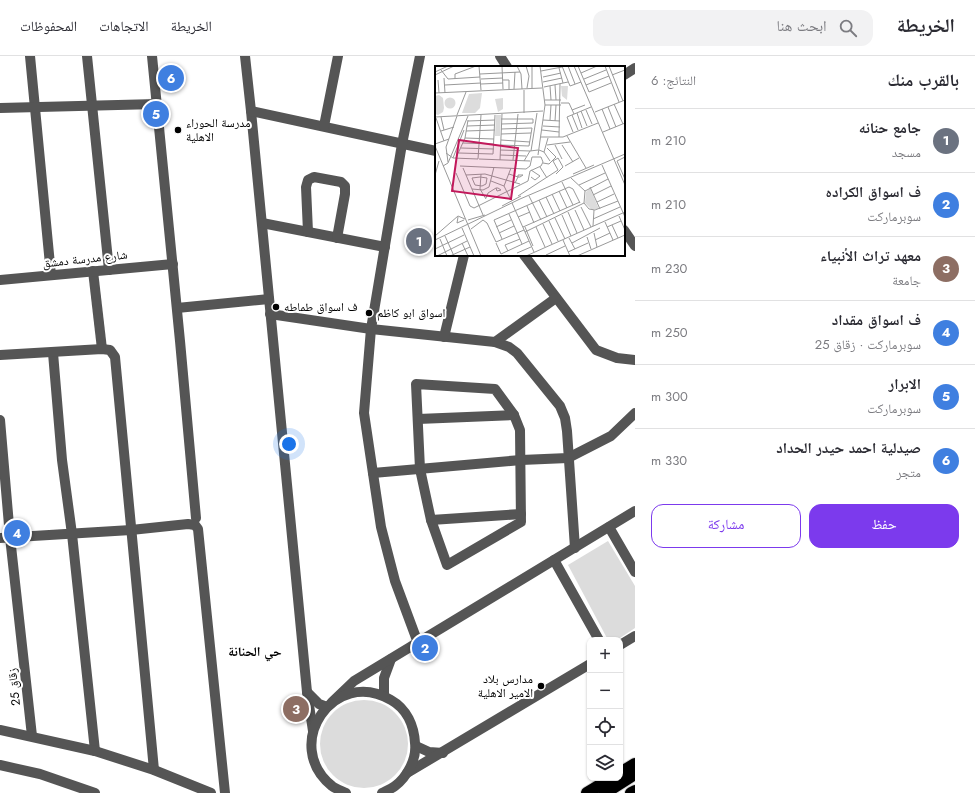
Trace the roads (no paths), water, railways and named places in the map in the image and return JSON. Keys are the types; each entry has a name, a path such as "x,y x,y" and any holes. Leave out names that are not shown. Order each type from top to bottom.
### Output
{"highway":[{"path":"623,771 635,764"},
{"path":"605,793 635,774"},
{"path":"587,793 607,781"},
{"path":"631,793 635,791"}],"street":[{"path":"30,56 51,275"},
{"path":"87,56 109,270"},
{"path":"152,56 196,518"},
{"path":"244,56 251,111 307,692 313,731 312,747 315,762 322,776 333,786 346,793"},
{"path":"324,126 338,56"},
{"path":"418,643 395,581 381,527 364,413 371,329 402,144 420,56"},
{"path":"500,56 506,66"},
{"path":"625,74 635,68"},
{"path":"0,108 157,104"},
{"path":"251,111 435,151"},
{"path":"308,232 306,187 308,180 314,177 341,182 345,186 345,194 337,238"},
{"path":"262,223 385,247"},
{"path":"625,231 635,246"},
{"path":"444,337 464,256"},
{"path":"526,256 596,350 617,358 635,360"},
{"name":"شارع مدرسة دمشق","path":"0,280 173,264"},
{"path":"93,271 102,349"},
{"path":"495,342 556,298"},
{"path":"177,308 269,299"},
{"path":"270,314 371,329 495,342 509,347 521,356 560,406 566,424 575,548"},
{"path":"0,355 102,349 110,350 115,357 154,770"},
{"path":"53,353 62,460 72,534 95,751"},
{"path":"416,384 495,389 514,414 520,430 522,522 447,565 431,520 420,469 416,384"},
{"path":"373,473 521,460 568,458 611,436 635,413"},
{"path":"418,419 514,414"},
{"name":"زقاق 25","path":"0,420 5,537 32,736"},
{"path":"313,731 319,718 330,704 354,681 635,512"},
{"path":"431,520 521,514"},
{"path":"5,537 131,530 188,524 195,525 198,529 225,793"},
{"path":"609,527 635,572"},
{"path":"554,560 597,637"},
{"path":"623,643 635,636"},
{"path":"384,696 384,678 391,659"},
{"path":"407,773 443,753 587,666"},
{"path":"307,692 319,704 330,704 344,696 357,692 371,692 384,696 395,702 404,711 411,722 415,734 416,746 413,760 407,773 395,786 382,793"},
{"path":"0,730 95,751 154,770 211,793"},
{"path":"416,746 429,752 443,753"},
{"path":"0,765 40,774 95,793"}],"place":[{"name":"صيدلية احمد حيدر الحداد","path":"171,78"},
{"name":"الابرار","path":"156,114"},
{"name":"مدرسة الحوراء الاهلية","path":"178,130"},
{"name":"جامع حنانه","path":"419,241"},
{"name":"ف اسواق طماطه","path":"276,307"},
{"name":"اسواق ابو كاظم","path":"369,313"},
{"name":"ف اسواق مقداد","path":"17,533"},
{"name":"ف اسواق الكراده","path":"425,648"},
{"name":"مدارس بلاد الامير الاهلية","path":"541,686"},
{"name":"معهد تراث الأنبياء","path":"296,709"}],"district":[{"name":"حي الحنانة","path":"255,651"}]}
